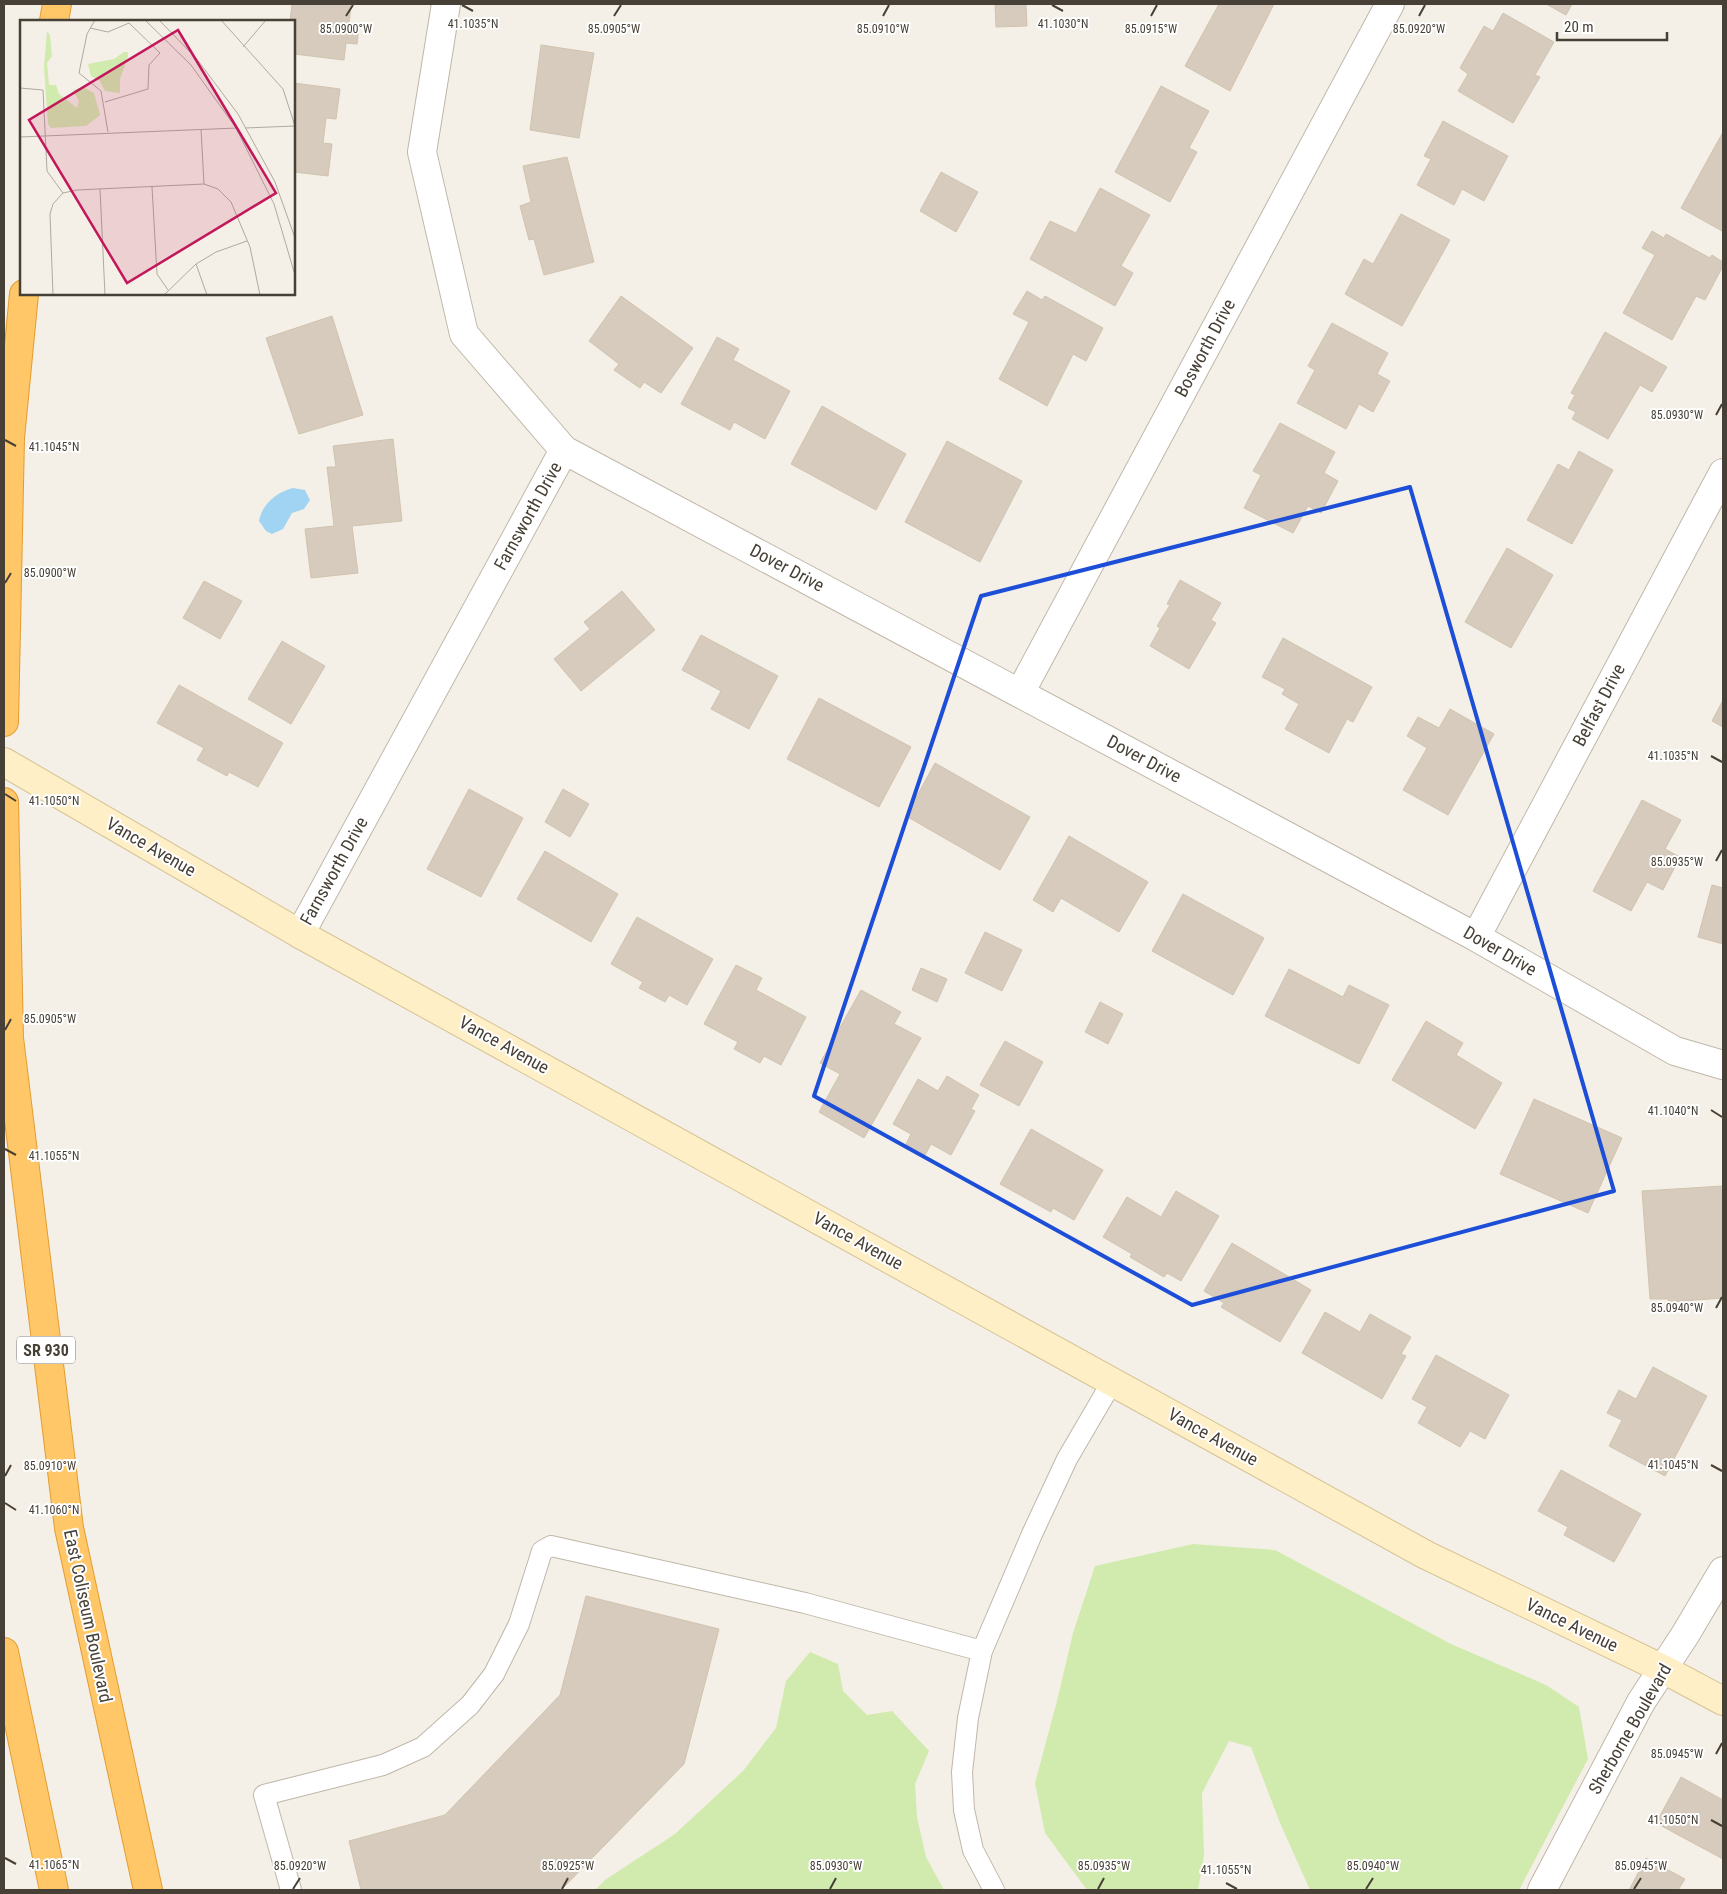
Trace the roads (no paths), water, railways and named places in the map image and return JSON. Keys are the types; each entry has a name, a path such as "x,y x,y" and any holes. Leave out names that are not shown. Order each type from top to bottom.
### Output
{"highway":[{"path":"54,20 57,4"},
{"path":"4,722 10,438 24,295"},
{"name":"East Coliseum Boulevard","path":"4,802 8,1038 69,1528 148,1890"},
{"path":"4,1652 54,1890"}],"street":[{"name":"Farnsworth Drive","path":"300,934 564,450 464,334 422,152 446,4"},
{"name":"Bosworth Drive","path":"1020,693 1390,4"},
{"name":"Dover Drive","path":"564,450 1476,937 1675,1052 1723,1065"},
{"name":"Belfast Drive","path":"1476,937 1723,473"},
{"name":"Vance Avenue","path":"4,762 300,934 1426,1554 1662,1669 1723,1702"},
{"name":"Sherborne Boulevard","path":"1542,1890 1641,1702 1723,1571"}],"lane":[{"path":"994,1890 973,1850 964,1810 962,1772 968,1718 982,1651 1032,1534 1067,1459 1112,1382"},
{"path":"291,1890 264,1795 384,1765 422,1747 470,1705 494,1674 519,1624 542,1551 551,1546 805,1603 982,1651"}],"water":[{"path":"293,488 305,490 310,500 304,509 292,513 283,529 272,534 266,531 259,521 263,509 281,492"}]}
